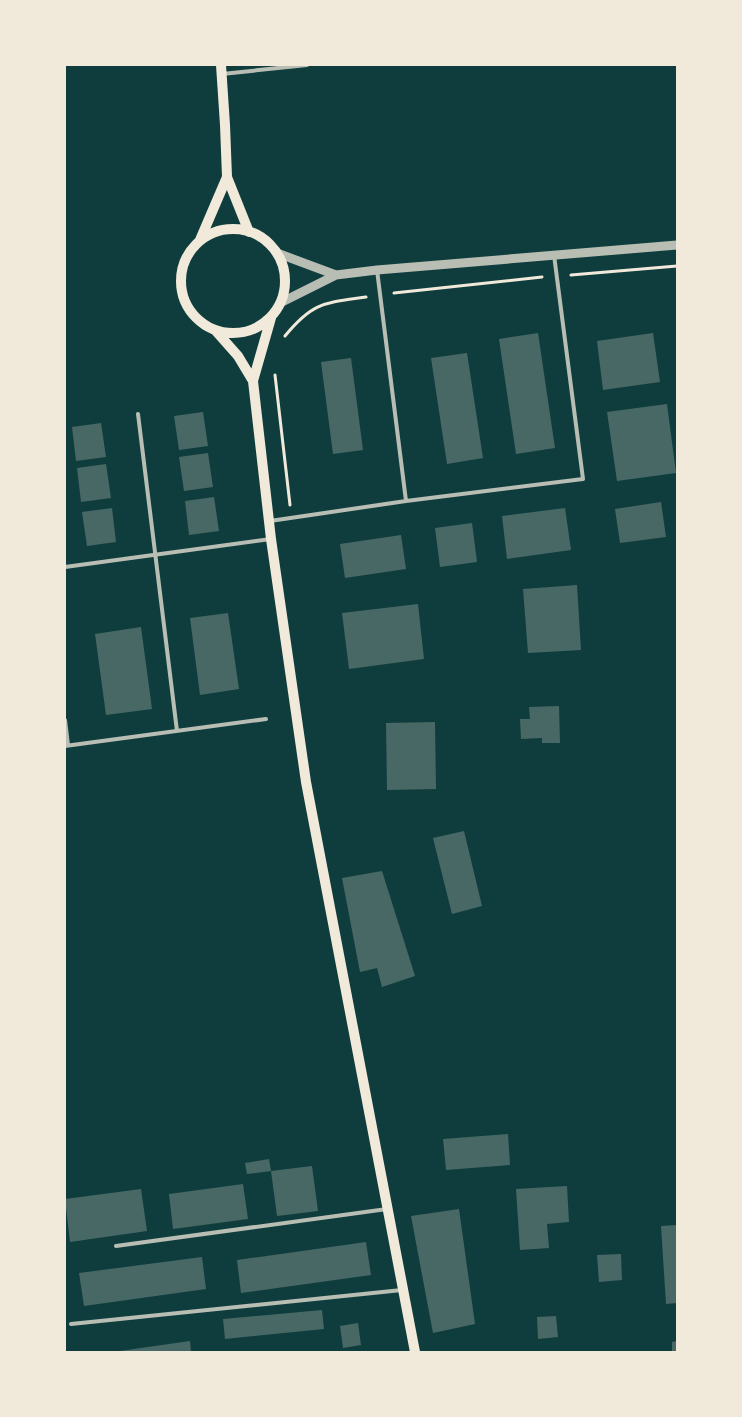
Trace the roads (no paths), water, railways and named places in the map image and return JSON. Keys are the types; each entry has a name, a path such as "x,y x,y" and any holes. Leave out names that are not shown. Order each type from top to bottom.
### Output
{"main road":[{"path":"221,70 227,177 249,232"},
{"path":"200,240 213,233 230,228 249,232 267,242 277,253 285,276 282,302 271,318 245,332 215,330 204,324 190,309 183,294 182,276 187,256 200,240 227,177"},
{"path":"271,318 253,381 271,539 306,782 389,1208 415,1352"},
{"path":"215,330 238,356 253,381"}],"street":[{"path":"282,302 336,276 377,270 677,245"},
{"path":"277,253 336,276"}],"lane":[{"path":"221,70 307,65"},
{"path":"269,521 406,501 582,479 554,255"},
{"path":"377,270 406,501"},
{"path":"138,414 177,731"},
{"path":"65,567 271,539"},
{"path":"65,720 67,746 266,719"},
{"path":"116,1246 389,1208"},
{"path":"71,1324 404,1290"}]}
